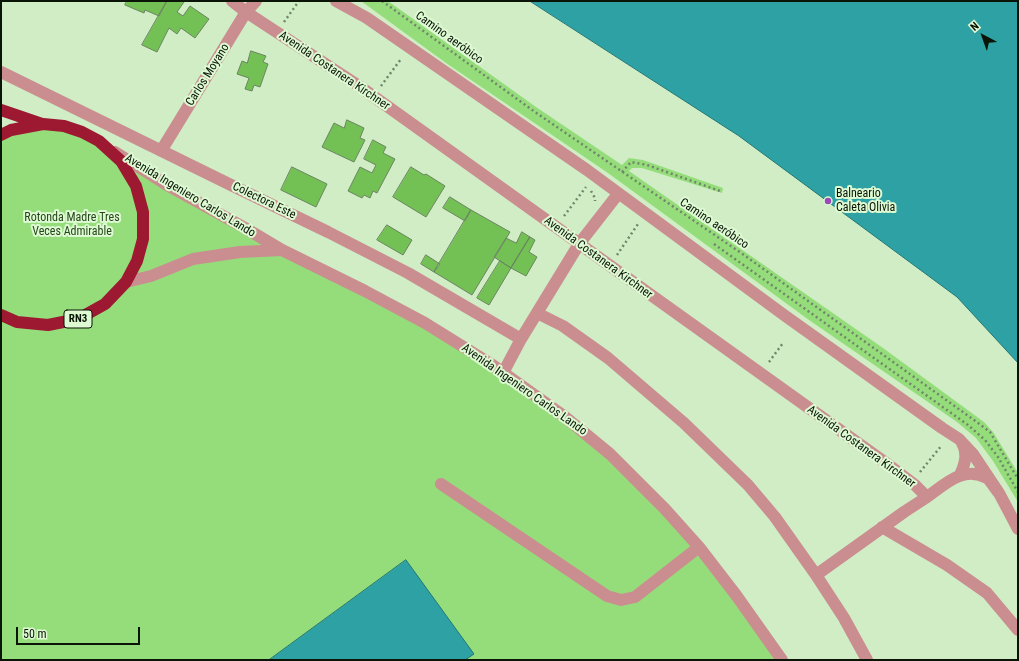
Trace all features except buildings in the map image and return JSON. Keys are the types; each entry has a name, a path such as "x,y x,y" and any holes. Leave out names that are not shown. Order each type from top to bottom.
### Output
{"highway":[{"name":"RN3","path":"1,110 43,124 64,126 82,132 99,141 121,161 136,186 143,212 143,239 137,261 126,282 105,304 78,319 48,325 18,322 1,315"},
{"name":"RN3","path":"1,135 11,130 43,124"},
{"name":"RN3","path":"1,326 18,322"}],"street":[{"name":"Avenida Costanera Kirchner","path":"232,1 246,12 359,86 890,466 916,485 927,497 960,475"},
{"name":"Carlos Moyano","path":"161,151 246,12 256,1"},
{"path":"336,1 367,18 581,166 784,315 959,439 973,454 999,493 1018,529"},
{"path":"350,1 367,18"},
{"name":"Colectora Este","path":"1,72 328,232 408,273 521,339"},
{"name":"Avenida Ingeniero Carlos Lando","path":"99,141 167,185 282,250 365,291 425,323 491,364 565,417 610,454 665,508 699,547 736,595 782,660"},
{"path":"503,373 521,339 579,244 618,194"},
{"name":"Avenida Ingeniero Carlos Lando","path":"126,282 151,276 193,259 240,252 282,250"},
{"path":"537,313 563,326 608,358 684,423 748,485 775,517 816,575 844,618 868,660"},
{"path":"959,439 965,449 965,460 960,475"},
{"path":"960,475 967,473 988,479 999,493"},
{"path":"441,484 607,596 621,600 635,597 699,547"},
{"path":"816,575 927,497"},
{"path":"882,528 947,565 987,593 1018,630"}],"path":[{"path":"282,24 299,1"},
{"name":"Camino aeróbico","path":"382,1 535,112 744,255 990,432 1018,479"},
{"path":"378,91 402,59"},
{"path":"622,172 631,162 720,191"},
{"path":"561,219 587,187"},
{"path":"616,257 638,223"},
{"path":"767,366 783,343"},
{"path":"917,477 944,441"}],"green space":[{"path":"361,1 388,1 536,107 622,165 629,158 643,160 723,188 722,193 642,168 632,168 629,171 883,348 984,422 993,432 1018,473 1018,502 993,461 976,438 957,422 809,320 608,173 446,63"},
{"name":"Rotonda Madre Tres Veces Admirable","path":"64,126 449,338 610,454 699,547 781,660 1,660 1,135"}],"water":[{"path":"530,1 1018,1 1018,363 957,297 739,136"},
{"path":"406,560 474,654 465,660 269,660"}],"place":[{"name":"Balneario Caleta Olivia","path":"828,201"}]}
